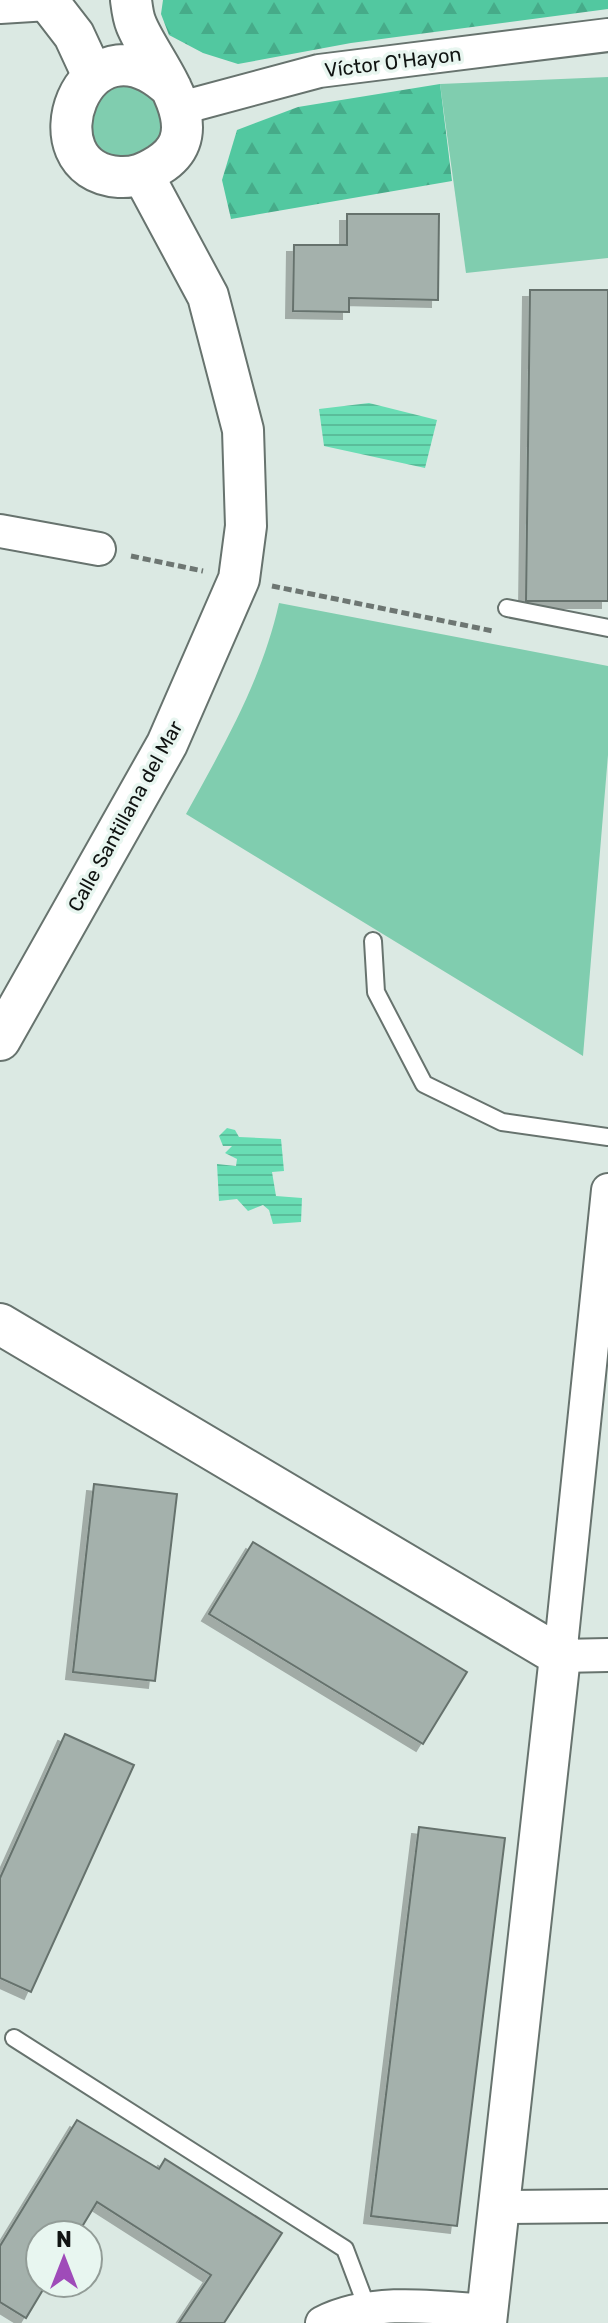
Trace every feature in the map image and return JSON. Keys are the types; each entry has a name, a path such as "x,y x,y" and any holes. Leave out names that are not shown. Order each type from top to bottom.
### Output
{"street":[{"path":"0,3 48,0 74,35 93,76"},
{"path":"131,0 136,24 176,98 180,136 167,161 143,175 117,177 92,167 75,147 69,122 76,96 93,76 113,67 134,66 155,73 176,98"},
{"name":"Víctor O'Hayon","path":"176,98 319,71 608,35"},
{"name":"Calle Santillana del Mar","path":"0,1040 167,744 239,579 246,526 243,430 208,296 143,175"},
{"path":"0,531 99,549"},
{"path":"322,2323 368,2310 429,2307 487,2317 608,1190"},
{"path":"0,1324 560,1656 608,1655"},
{"path":"498,2207 608,2206"}],"lane":[{"path":"507,608 608,628"},
{"path":"373,941 376,992 424,1084 502,1122 608,1137"},
{"path":"14,2038 345,2249 368,2310"}],"path":[{"path":"99,549 500,632"}],"shaded area":[{"path":"608,77 608,258 466,273 440,84"},
{"path":"113,83 150,86 167,136 127,162 98,145 90,123 89,112"},
{"path":"369,403 437,420 425,468 324,446 319,409"},
{"path":"279,603 608,666 608,755 583,1056 186,814 252,685"},
{"path":"227,1128 235,1130 239,1137 281,1139 284,1171 272,1172 276,1196 302,1198 301,1222 273,1224 269,1210 263,1205 248,1211 237,1199 219,1201 217,1164 236,1166 237,1159 225,1153 232,1146 223,1146 219,1136"}],"green space":[{"path":"163,0 608,0 608,9 351,43 238,64 203,53 169,35 161,14"},
{"path":"440,84 452,181 231,219 222,180 237,130 298,107"}],"building":[{"path":"347,214 439,214 438,300 349,298 349,312 293,311 294,245 347,245"},
{"path":"530,290 608,290 608,601 526,601"},
{"path":"94,1484 177,1494 155,1681 73,1672"},
{"path":"253,1542 467,1672 423,1744 209,1614"},
{"path":"65,1734 134,1765 31,1992 0,1978 0,1878"},
{"path":"419,1827 505,1838 457,2226 371,2216"},
{"path":"77,2120 159,2169 165,2159 282,2233 224,2323 179,2323 211,2275 97,2202 87,2219 24,2219 24,2299 37,2299 26,2318 0,2302 0,2246"}]}
